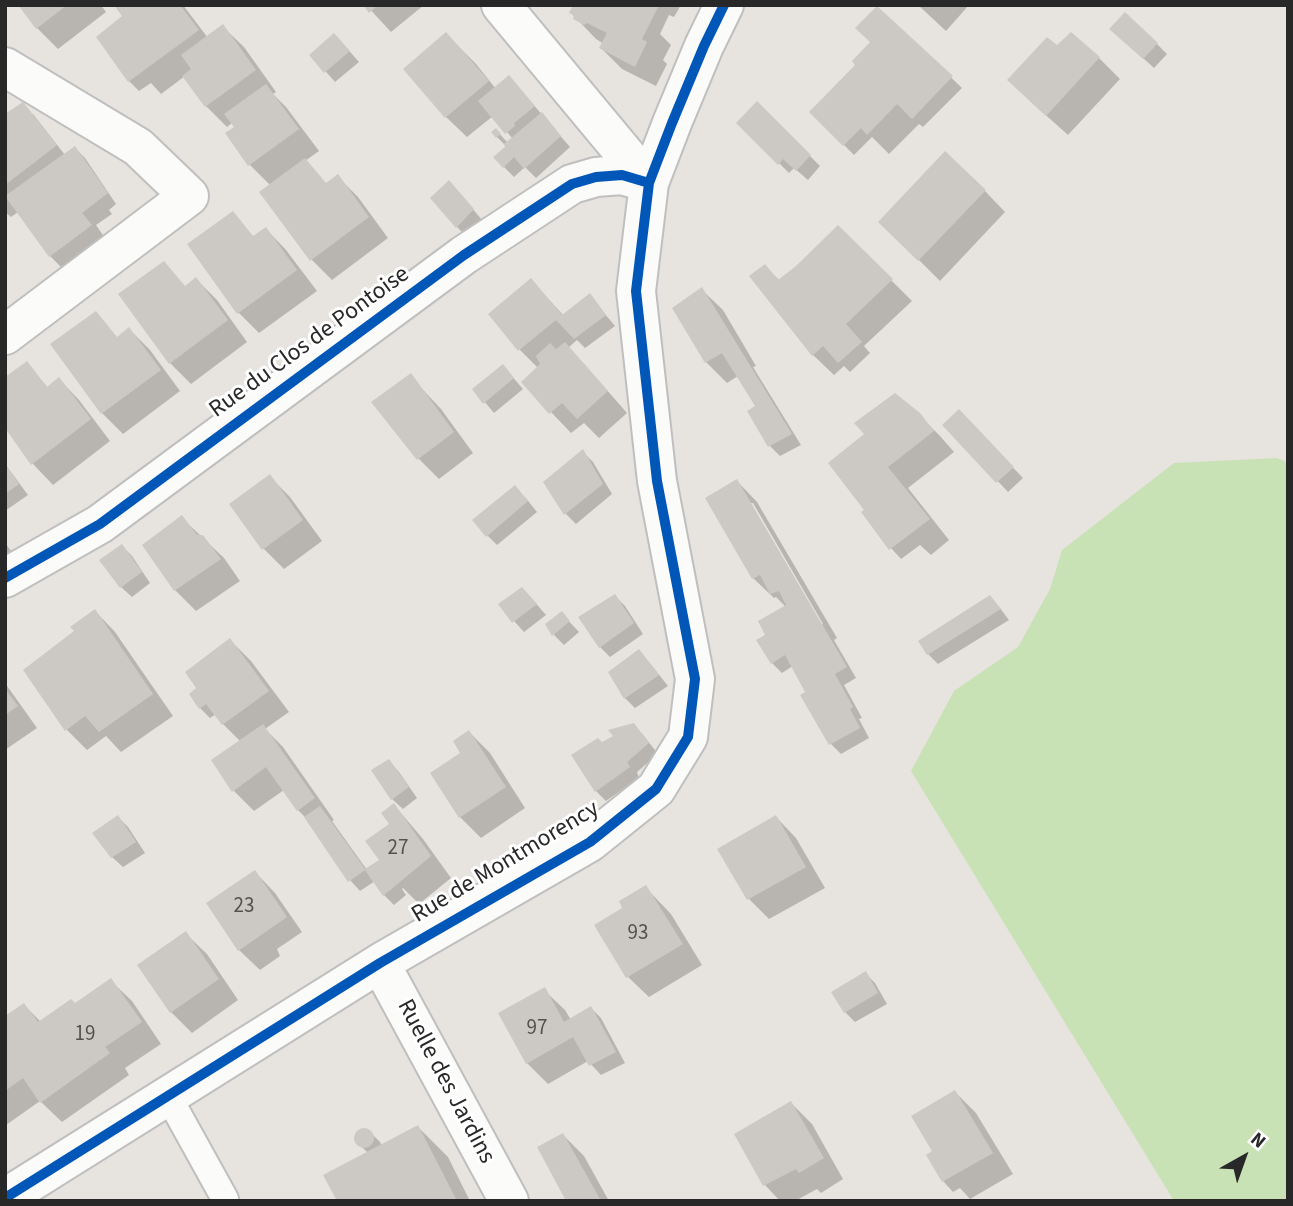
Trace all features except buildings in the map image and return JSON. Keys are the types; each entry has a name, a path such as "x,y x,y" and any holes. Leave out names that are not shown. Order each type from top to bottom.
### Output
{"street":[{"path":"501,5 649,183"},
{"name":"Rue de Montmorency","path":"5,1198 380,963 590,842 656,789 688,737 695,679 657,481 636,291 649,183 704,46 724,5"},
{"path":"5,67 138,147 189,196 5,335"},
{"name":"Rue du Clos de Pontoise","path":"5,578 100,524 464,256 572,184 596,177 622,175 649,183"},
{"name":"Ruelle des Jardins","path":"380,963 509,1201"}],"lane":[{"path":"168,1096 225,1199"}],"green space":[{"path":"1277,458 1288,463 1288,1201 1174,1201 911,771 954,691 1018,647 1050,589 1062,550 1174,463"}],"cycle path":[{"path":"5,1198 380,963 590,842 656,789 688,737 695,679 657,481 636,291 649,183 704,46 724,5"},
{"path":"5,578 100,524 464,255 572,184 596,177 622,175 649,183"}]}
